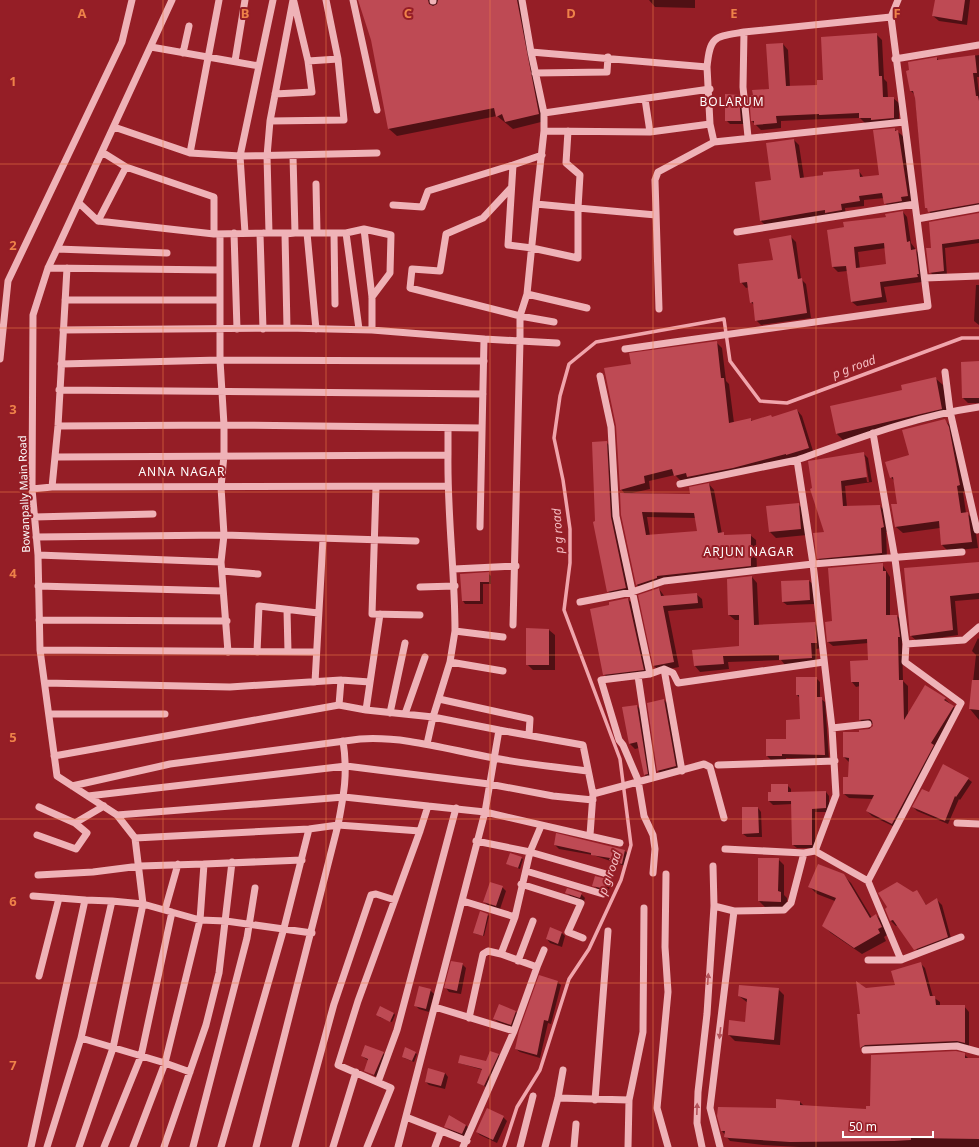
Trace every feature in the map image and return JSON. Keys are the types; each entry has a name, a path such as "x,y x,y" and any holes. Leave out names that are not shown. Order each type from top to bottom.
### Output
{"street":[{"path":"0,358 8,281 122,42 132,0"},
{"name":"Bowanpally Main Road","path":"135,838 117,815 57,776 40,650 38,555 32,489 33,315 48,268 172,0"},
{"path":"190,153 219,0"},
{"path":"235,62 245,0"},
{"path":"245,233 240,156 273,0"},
{"path":"275,94 312,92 308,61 293,0"},
{"path":"269,233 267,156 270,121 293,0"},
{"path":"270,121 344,120 338,59 326,0"},
{"path":"353,0 377,110"},
{"path":"513,625 516,566 520,316 527,294 544,130 544,113 522,0"},
{"path":"625,349 928,306 895,59 891,17 898,0"},
{"path":"714,142 710,124 710,89 707,67 709,48 713,41 721,36 744,32 891,17"},
{"path":"183,52 189,26"},
{"path":"744,32 743,88 748,137"},
{"path":"895,59 979,45"},
{"path":"151,47 259,66"},
{"path":"531,52 608,57 707,67"},
{"path":"536,73 607,72 608,57"},
{"path":"308,61 338,59"},
{"path":"544,113 710,89"},
{"path":"645,99 650,132"},
{"path":"659,309 655,180 658,172 714,142 748,137 904,122"},
{"path":"544,130 650,132 710,124"},
{"path":"114,127 190,153 240,156 377,153"},
{"path":"513,165 508,245 532,248 578,258 578,208 580,175 566,163 568,131"},
{"path":"102,152 126,167 214,197 214,234"},
{"path":"393,205 422,207 428,191 513,165 542,154"},
{"path":"293,156 295,233"},
{"path":"98,221 126,167"},
{"path":"316,184 317,233"},
{"path":"511,188 483,218 446,234 440,271 412,269 410,288 520,316 554,322"},
{"path":"78,203 98,221 220,234 220,360 224,425 224,455 221,487 224,535 221,562 227,621 228,652"},
{"path":"536,204 656,215"},
{"path":"737,232 915,204"},
{"path":"917,218 979,208"},
{"path":"214,234 346,233 364,230 391,235 390,273 372,297"},
{"path":"364,230 372,297 372,330"},
{"path":"234,233 237,329"},
{"path":"263,329 260,234 269,233"},
{"path":"287,328 285,234 295,233"},
{"path":"307,233 316,329"},
{"path":"334,233 334,304"},
{"path":"346,233 359,329"},
{"path":"57,248 167,253"},
{"path":"48,268 220,270"},
{"path":"52,487 56,458 67,268"},
{"path":"925,278 979,276"},
{"path":"527,294 587,308"},
{"path":"65,300 219,300"},
{"path":"63,330 287,328 359,329 557,343"},
{"path":"480,527 484,339"},
{"path":"61,364 220,360 484,361"},
{"path":"945,372 950,411 977,530"},
{"path":"600,376 611,427 616,516 650,674"},
{"path":"59,390 483,394"},
{"path":"680,484 796,460 873,433 950,411 979,407"},
{"path":"58,426 224,425 482,428"},
{"path":"427,744 433,717 450,662 455,631 455,586 447,486 448,428"},
{"path":"868,880 961,703 905,662 906,644 895,559 873,433"},
{"path":"56,458 224,455 448,455"},
{"path":"796,460 813,564 832,728 836,795 815,851"},
{"path":"32,489 52,487 447,486"},
{"path":"376,487 372,614 420,615"},
{"path":"34,517 153,514"},
{"path":"36,537 224,535 416,541"},
{"path":"314,682 323,539"},
{"path":"580,602 632,592 664,581 813,564 895,559 962,552"},
{"path":"38,555 221,562"},
{"path":"454,569 516,566"},
{"path":"222,571 258,574"},
{"path":"38,586 223,590"},
{"path":"420,587 455,586"},
{"path":"257,652 259,606 318,613"},
{"path":"287,610 288,652"},
{"path":"366,710 380,614"},
{"path":"39,620 227,621"},
{"path":"906,644 964,640 979,627"},
{"path":"455,631 503,637"},
{"path":"390,713 404,643"},
{"path":"40,650 316,652"},
{"path":"406,714 425,658"},
{"path":"450,662 503,671"},
{"path":"653,873 655,849 652,835 644,816 637,781 623,745 619,740 601,680 650,674 664,669 673,673 678,683 824,662"},
{"path":"664,669 682,771"},
{"path":"638,676 653,776"},
{"path":"45,683 230,687 341,680 370,682"},
{"path":"339,705 341,680"},
{"path":"439,699 530,718 529,735"},
{"path":"54,756 339,705 366,710 433,717 583,745 593,797 590,835"},
{"path":"49,714 165,714"},
{"path":"832,728 868,724"},
{"path":"398,1147 463,901 476,841 485,812 489,784 496,759 499,730"},
{"path":"72,786 170,764 342,741 383,738 427,744 496,759 588,771"},
{"path":"256,1147 312,933 344,797 346,766 342,741"},
{"path":"718,765 834,761"},
{"path":"88,796 346,766 489,784 553,796 593,797 608,789 653,776 682,771 704,764 710,767 724,818"},
{"path":"117,815 344,797 485,812 620,843"},
{"path":"74,823 104,806"},
{"path":"367,1147 391,1088 338,1065 358,1001 428,806"},
{"path":"37,835 76,849 87,834 74,823 39,807"},
{"path":"378,1082 397,1030 456,808"},
{"path":"957,823 979,824"},
{"path":"79,1147 114,1048 143,904 140,866 135,838 309,829 338,825 420,831"},
{"path":"502,954 515,917 521,884 526,871 530,852 541,826"},
{"path":"221,1147 284,928 309,829"},
{"path":"476,841 530,852 610,874"},
{"path":"725,849 804,853 815,851 868,880 901,960"},
{"path":"714,906 734,911 784,910 788,908 804,853"},
{"path":"38,875 93,872 140,866 302,860"},
{"path":"164,1147 206,1025 219,973 232,862"},
{"path":"165,910 178,864"},
{"path":"133,1147 166,1063 200,920 204,864"},
{"path":"700,1146 697,1123 698,1092 706,1014 714,906 713,866"},
{"path":"526,871 603,894"},
{"path":"666,874 665,947 668,992 657,1108 668,1147"},
{"path":"521,884 581,903 568,932 583,938"},
{"path":"193,1147 247,938 255,888"},
{"path":"294,1147 334,1004 371,894 376,894 395,900"},
{"path":"33,896 143,904 200,920 226,921 312,933"},
{"path":"39,976 59,898"},
{"path":"31,1147 85,900"},
{"path":"46,1147 81,1038 112,901"},
{"path":"463,901 515,917"},
{"path":"628,1147 629,1100 643,1032 644,908"},
{"path":"104,1147 141,1056 172,912 165,910"},
{"path":"720,1147 710,1108 734,911"},
{"path":"518,961 534,921"},
{"path":"595,1100 608,931"},
{"path":"868,960 901,960 961,937"},
{"path":"406,1117 441,1130 465,1144 514,1031 544,950"},
{"path":"470,1018 483,954 488,951 502,954 537,967"},
{"path":"435,1007 514,1031"},
{"path":"81,1038 166,1063 190,1072"},
{"path":"864,1050 957,1046 979,1052"},
{"path":"545,1147 558,1098 563,1070"},
{"path":"333,1147 356,1072"},
{"path":"520,1147 533,1096"},
{"path":"558,1098 629,1100"},
{"path":"574,1147 576,1124"},
{"path":"434,1147 441,1130"}],"building":[{"path":"358,0 428,0 429,4 433,6 437,4 438,0 517,0 539,114 505,122 502,114 496,117 494,108 388,129 371,40"},
{"path":"935,0 965,0 962,21 932,16"},
{"path":"877,33 879,76 882,76 883,97 894,97 894,118 871,120 871,118 859,118 859,113 776,116 777,123 754,125 754,121 751,121 749,95 753,95 752,90 769,89 766,44 783,43 786,86 817,85 817,80 823,80 821,37"},
{"path":"975,55 977,73 973,73 976,96 978,96 979,101 979,203 928,212 927,208 925,208 915,98 913,91 910,91 906,71 909,70 908,62 937,57 937,60"},
{"path":"725,94 739,95 741,121 725,121"},
{"path":"895,128 895,131 898,130 908,196 901,197 902,201 884,204 882,193 859,196 860,201 841,204 842,210 825,213 825,210 760,221 755,182 771,180 766,143 794,139 800,178 823,175 823,172 859,169 860,177 879,175 873,130"},
{"path":"903,211 907,242 910,241 911,250 916,249 919,274 917,274 918,277 880,282 882,297 851,302 846,266 832,267 827,230 844,227 843,222 886,217 885,214","holes":["884,243 886,264 856,268 854,247"]},
{"path":"979,213 979,239 942,244 944,271 929,273 926,248 931,248 929,222"},
{"path":"791,235 798,279 802,278 807,313 755,321 753,302 750,303 747,282 740,283 738,264 773,260 769,239"},
{"path":"717,341 721,378 724,378 729,423 751,418 751,421 771,415 772,417 797,409 809,448 733,468 687,477 686,473 674,476 672,469 644,476 645,483 620,490 616,426 604,368 631,364 629,353"},
{"path":"979,361 979,398 962,398 961,362"},
{"path":"936,377 942,409 836,434 830,406 902,390 901,385"},
{"path":"945,419 949,427 960,485 957,486 961,513 968,512 972,542 941,545 939,521 895,527 891,504 897,504 893,477 890,478 885,462 909,455 902,430"},
{"path":"607,441 611,517 626,588 607,592 593,522 595,521 592,442"},
{"path":"864,452 867,477 841,481 843,506 880,505 884,527 881,528 882,553 817,559 813,533 824,532 810,489 812,488 808,461"},
{"path":"709,483 718,533 724,532 724,535 751,534 751,566 657,576 657,578 636,585 621,515 620,493 690,494 689,487","holes":["642,512 694,513 697,531 646,535"]},
{"path":"799,503 801,529 769,532 766,506"},
{"path":"979,562 979,593 950,596 953,630 910,636 904,568"},
{"path":"883,563 883,571 886,571 886,615 897,615 900,637 898,637 899,680 903,680 904,720 925,685 946,698 944,700 954,706 931,743 934,745 892,824 866,811 874,795 843,794 843,777 848,777 849,758 843,757 843,732 859,732 859,730 869,729 873,726 870,719 859,720 859,682 851,682 850,661 868,660 867,639 827,642 825,622 832,621 828,568"},
{"path":"489,572 489,582 480,582 480,601 462,601 460,574"},
{"path":"752,576 754,625 815,622 817,643 811,643 812,658 779,660 779,655 723,656 724,664 694,666 692,650 739,646 739,615 728,615 727,579"},
{"path":"809,580 810,600 782,602 781,581"},
{"path":"659,588 661,596 697,593 698,603 663,606 674,662 653,666 638,595"},
{"path":"628,598 644,670 603,675 590,609 609,605 609,602"},
{"path":"526,628 549,629 549,665 526,665"},
{"path":"796,677 817,677 817,697 822,697 825,755 782,754 782,756 766,756 766,739 786,739 786,720 800,719 799,695 796,695"},
{"path":"972,680 979,680 979,710 969,709"},
{"path":"664,699 676,766 657,771 647,703"},
{"path":"637,705 648,774 644,775 637,742 629,744 622,707"},
{"path":"943,764 969,778 956,797 955,796 945,821 912,807 922,789 929,792"},
{"path":"771,784 788,784 788,792 826,791 826,808 812,809 812,845 792,845 791,801 768,801 768,792 771,792"},
{"path":"742,807 758,807 759,833 742,834"},
{"path":"556,833 625,850 622,864 609,860 610,858 591,855 591,853 554,845"},
{"path":"510,853 522,857 518,868 506,864"},
{"path":"758,858 779,858 778,891 781,892 781,902 758,901"},
{"path":"818,864 844,874 870,918 876,914 882,927 878,929 880,933 854,948 822,926 836,898 808,887"},
{"path":"595,876 607,879 605,889 592,886"},
{"path":"490,882 503,886 496,906 483,902"},
{"path":"897,882 913,892 917,890 926,905 937,898 948,937 914,950 893,920 890,921 885,909 887,907 878,893"},
{"path":"567,888 582,893 580,898 565,893"},
{"path":"480,911 488,914 483,936 473,933"},
{"path":"550,927 562,932 558,944 546,939"},
{"path":"451,961 463,963 457,991 444,988"},
{"path":"921,962 930,996 935,996 936,1005 965,1005 965,1043 957,1041 865,1045 860,1048 857,1014 860,1014 856,981 866,988 895,985 891,971"},
{"path":"539,975 558,981 548,1021 544,1020 537,1055 515,1049 519,1031"},
{"path":"739,985 779,988 774,1040 728,1035 729,1020 745,1022 747,999 738,996"},
{"path":"419,986 431,989 426,1009 414,1006"},
{"path":"499,1004 516,1011 511,1025 493,1019"},
{"path":"380,1006 394,1013 390,1022 376,1015"},
{"path":"365,1045 384,1052 374,1075 364,1071 368,1059 361,1056"},
{"path":"405,1047 416,1052 412,1061 402,1057"},
{"path":"490,1051 499,1054 484,1086 477,1083 482,1069 458,1063 460,1055 486,1061"},
{"path":"956,1051 965,1053 965,1058 979,1058 979,1139 911,1138 911,1140 894,1141 790,1142 729,1138 724,1137 725,1131 721,1131 717,1116 718,1107 776,1108 776,1099 800,1101 800,1105 866,1109 866,1106 870,1106 871,1055"},
{"path":"428,1068 445,1073 441,1086 425,1082"},
{"path":"487,1108 504,1116 493,1140 476,1132"},
{"path":"449,1115 466,1125 462,1134 444,1127"}],"waterway":[{"name":"p g road","path":"504,1147 517,1107 540,1070 569,979 589,949 621,880 631,845 620,759 564,610 570,563 570,529 563,480 554,438 560,396 569,364 596,342 724,319 730,361 760,401 787,403 962,338 979,338"}],"district":[{"name":"BOLARUM","path":"732,102"},
{"name":"ANNA NAGAR","path":"182,472"},
{"name":"ARJUN NAGAR","path":"749,552"}]}
